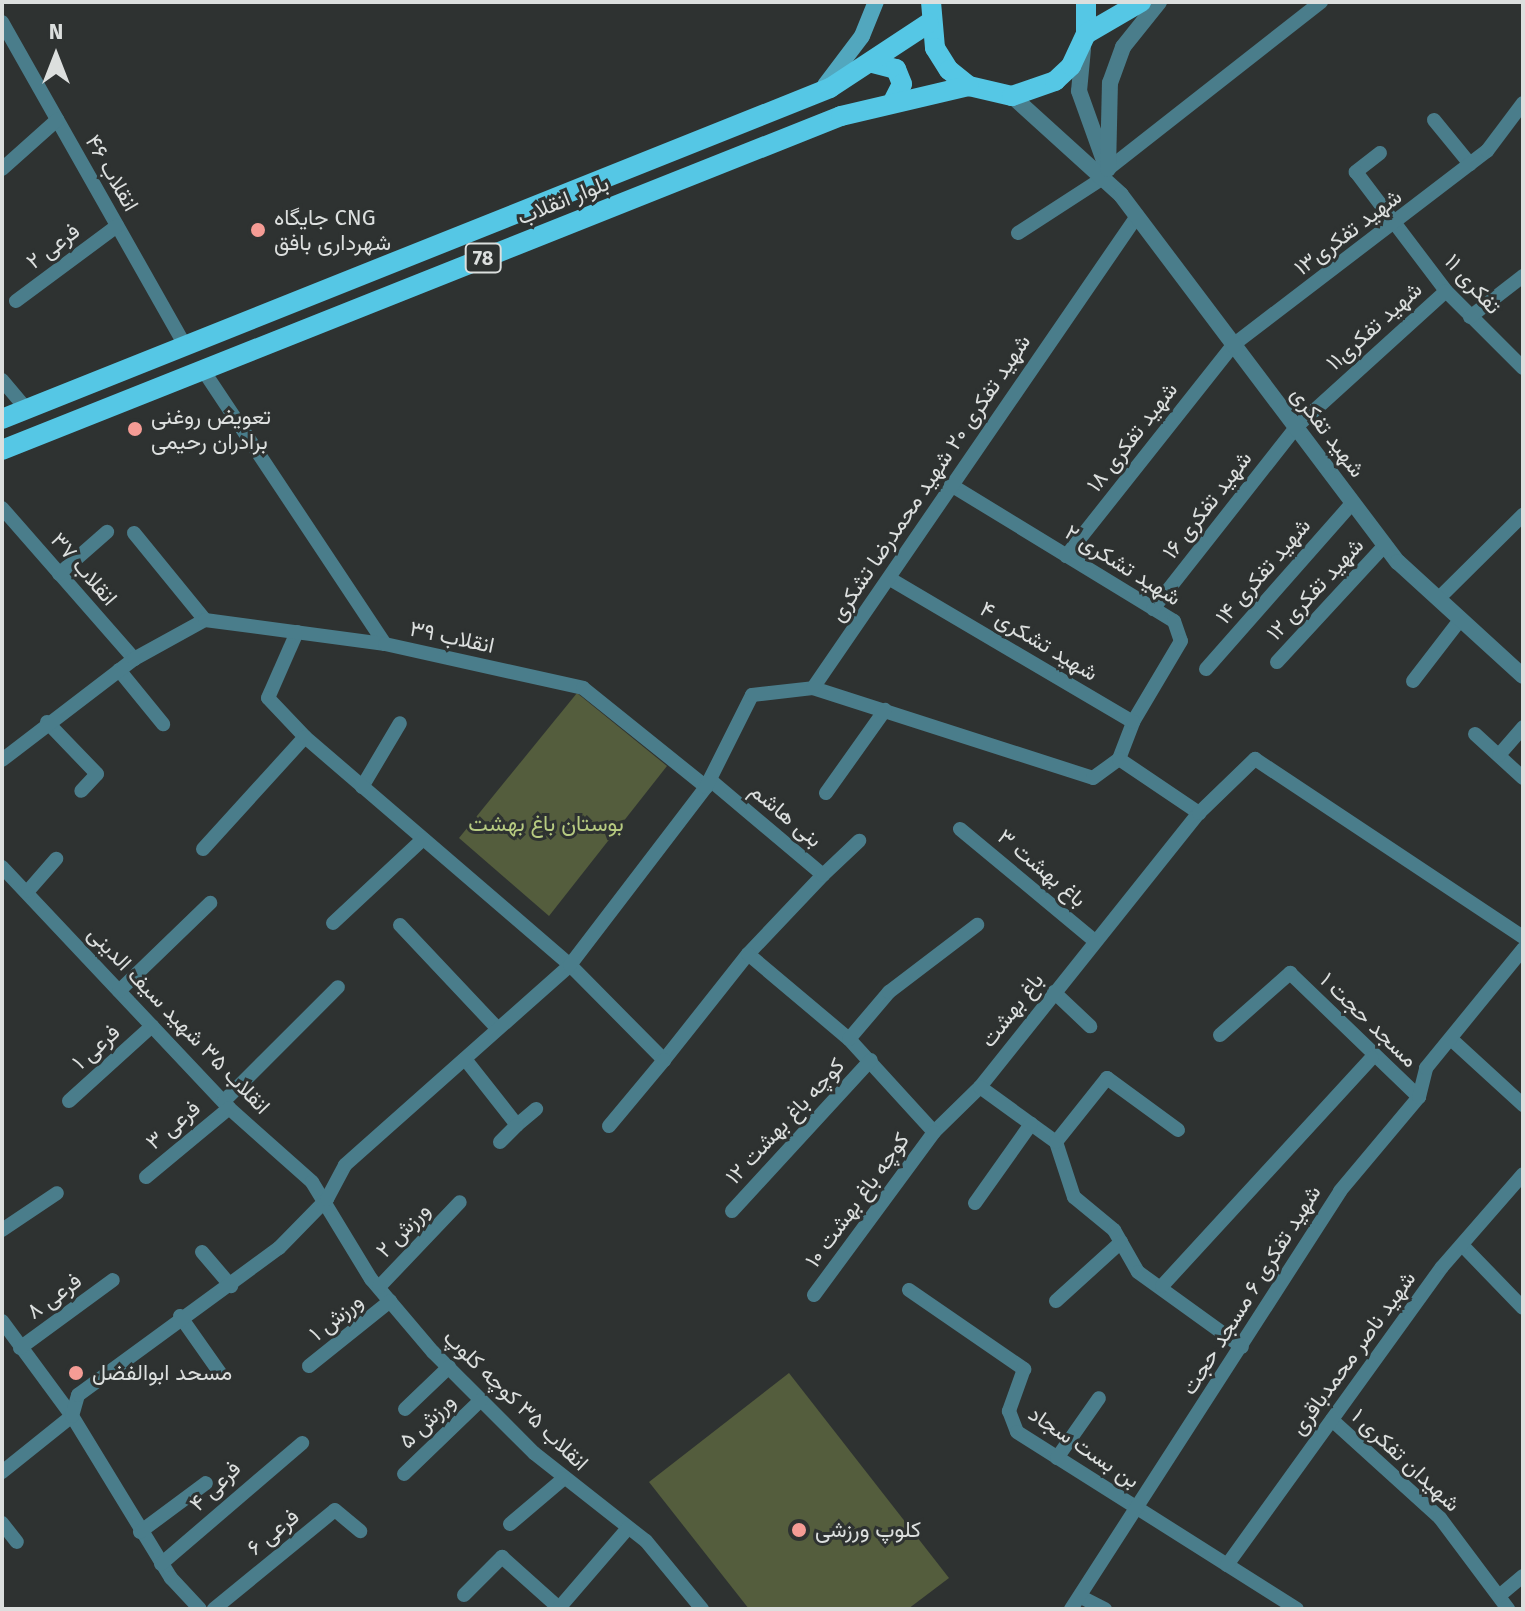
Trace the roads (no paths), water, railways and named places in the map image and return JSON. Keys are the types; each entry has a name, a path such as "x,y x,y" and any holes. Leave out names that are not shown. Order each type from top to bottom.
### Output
{"main road":[{"path":"817,94 848,58 876,2"},
{"path":"1085,40 1086,2"},
{"path":"1012,96 1055,81 1085,40 1128,5"},
{"name":"بلوار انقلاب","path":"2,419 817,94 873,63 928,10"},
{"name":"78","path":"928,10 942,59 969,86 1012,96"},
{"path":"873,63 896,69 902,84 893,102"},
{"name":"بلوار انقلاب","path":"2,450 893,102 969,86"}],"street":[{"path":"1105,173 1110,83 1123,47 1159,2"},
{"path":"1018,233 1105,173 1321,2"},
{"name":"انقلاب ۴۶","path":"2,22 185,345"},
{"path":"1085,40 1079,91 1105,173"},
{"name":"شهید تفکری","path":"1012,96 1105,173 1385,545 1460,620 1523,676"},
{"name":"شهید تفکری۱۳","path":"1233,345 1395,225 1487,151 1523,103"},
{"path":"2,169 57,120"},
{"path":"1434,120 1470,164"},
{"path":"1380,153 1356,172 1395,225"},
{"name":"شهید تفکری ۲۰ شهید محمدرضا تشکری","path":"813,688 1137,216"},
{"name":"تفکری ۱۱","path":"1395,225 1446,291 1523,368"},
{"name":"فرعی ۲","path":"16,301 117,226"},
{"path":"1470,317 1523,276"},
{"name":"شهید تفکری۱۱","path":"1296,427 1446,291"},
{"name":"شهید تفکری ۱۸","path":"1066,556 1233,345"},
{"name":"انقلاب ۳۹","path":"203,370 385,644 583,688 708,784"},
{"path":"2,380 26,409"},
{"name":"شهید تفکری ۱۶","path":"1153,609 1296,427"},
{"name":"شهید تشکری ۲","path":"951,485 1174,621 1181,641 1133,722"},
{"name":"شهید تفکری ۱۴","path":"1206,669 1353,502"},
{"name":"انقلاب ۳۷","path":"2,508 134,659"},
{"path":"1438,599 1523,515"},
{"path":"59,574 107,532"},
{"path":"134,533 205,620"},
{"name":"شهید تفکری ۱۲","path":"1277,662 1385,545"},
{"name":"شهید تشکری ۴","path":"889,578 1133,722"},
{"path":"2,760 47,722 134,659 205,620 385,644"},
{"path":"1413,681 1460,620"},
{"path":"297,632 268,698 305,737 570,965 664,1060"},
{"path":"119,670 163,724"},
{"path":"2,1472 72,1416 78,1395 180,1316 231,1286 327,1199 345,1165 465,1059 496,1027 570,965 708,784 744,723 759,688 813,688 1093,778 1119,759 1133,722"},
{"path":"826,793 885,710"},
{"path":"47,722 97,774 81,791"},
{"path":"362,787 400,723"},
{"path":"1499,755 1523,727"},
{"path":"1475,734 1523,778"},
{"path":"203,849 305,737"},
{"path":"1119,759 1199,813"},
{"name":"باغ بهشت","path":"934,1132 980,1087 1199,813 1247,761 1266,762 1523,937"},
{"name":"بنی هاشم","path":"708,784 823,875 748,954"},
{"name":"باغ بهشت ۳","path":"960,829 1095,941"},
{"path":"333,923 423,839"},
{"path":"823,875 859,841"},
{"path":"28,891 56,859"},
{"name":"انقلاب ۳۵ شهید سیف الدینی","path":"2,867 28,891 227,1105 327,1199"},
{"path":"119,991 210,903"},
{"path":"400,925 496,1027"},
{"path":"849,1039 889,992 977,925"},
{"name":"شهید تفکری ۶ مسجد حجت","path":"1071,1609 1140,1511 1340,1191 1419,1097 1426,1068 1523,949"},
{"path":"609,1126 748,954 871,1060 934,1132"},
{"name":"مسجد حجت ۱","path":"1220,1035 1290,973 1372,1058 1419,1097"},
{"path":"227,1105 338,987"},
{"path":"1054,992 1090,1026"},
{"name":"فرعی ۱","path":"69,1101 152,1026"},
{"path":"1451,1039 1523,1105"},
{"path":"1162,1286 1372,1058"},
{"path":"465,1059 517,1125"},
{"name":"کوچه باغ بهشت ۱۲","path":"732,1211 871,1060"},
{"path":"1056,1142 1107,1078 1178,1130"},
{"path":"980,1087 1056,1142 1074,1197 1121,1242 1138,1272 1162,1286 1242,1347"},
{"name":"فرعی ۳","path":"146,1177 227,1105"},
{"path":"500,1142 536,1109"},
{"path":"975,1203 1031,1124"},
{"name":"کوچه باغ بهشت ۱۰","path":"814,1295 934,1132"},
{"name":"شهید ناصر محمدباقری","path":"1227,1565 1463,1246 1523,1174"},
{"path":"2,1230 57,1193"},
{"name":"انقلاب ۳۵ کوچه کلوپ","path":"327,1199 379,1287 449,1367 563,1479 628,1528 702,1609"},
{"name":"ورزش ۲","path":"379,1287 460,1202"},
{"path":"1056,1301 1121,1242"},
{"path":"1463,1246 1523,1308"},
{"path":"202,1252 231,1286"},
{"name":"فرعی ۸","path":"20,1348 113,1280"},
{"name":"بن بست سجاد","path":"909,1290 1024,1369 1010,1424 1057,1458 1297,1609"},
{"name":"ورزش ۱","path":"309,1366 390,1301"},
{"path":"180,1316 220,1373"},
{"path":"5,1331 72,1416 161,1564 200,1609"},
{"path":"405,1409 449,1367"},
{"path":"1057,1458 1099,1398"},
{"name":"ورزش ۵","path":"404,1474 481,1400"},
{"name":"شهیدان تفکری ۱","path":"1332,1420 1440,1518 1504,1602"},
{"name":"فرعی ۴","path":"161,1564 302,1443"},
{"path":"510,1524 563,1479"},
{"path":"140,1532 206,1483"},
{"name":"فرعی ۶","path":"214,1609 335,1510 360,1531"},
{"path":"2,1523 17,1542"},
{"path":"464,1595 502,1557 559,1609 628,1528"},
{"path":"1504,1602 1523,1576"},
{"path":"1081,1597 1105,1609"}],"place":[{"name":"جایگاه CNG شهرداری بافق","path":"258,230"},
{"name":"تعویض روغنی برادران رحیمی","path":"135,429"},
{"name":"مسحد ابوالفضل","path":"76,1373"},
{"name":"کلوپ ورزشی","path":"799,1530"}],"park label":[{"name":"بوستان باغ بهشت","path":"546,824"}]}
